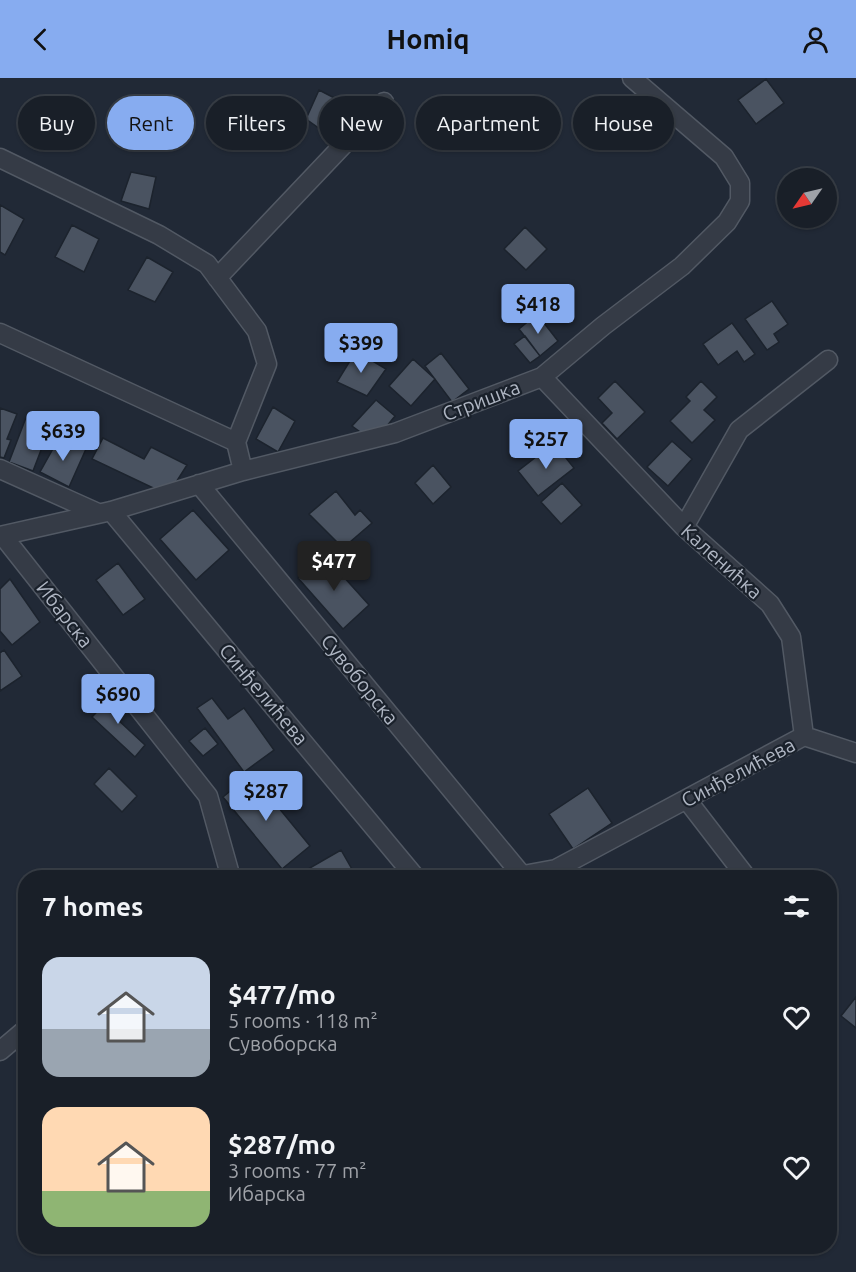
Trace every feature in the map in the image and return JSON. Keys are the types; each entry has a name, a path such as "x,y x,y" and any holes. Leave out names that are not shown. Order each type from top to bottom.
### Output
{"street":[{"name":"Стришка","path":"2,536 104,512 243,471 395,433 542,377 603,326 682,266 727,222 740,201 740,183 724,157 632,78"},
{"path":"217,278 338,150"},
{"path":"0,158 159,236 207,264 257,331 267,364 236,442 243,471"},
{"path":"0,333 236,442"},
{"path":"684,527 740,430 828,360"},
{"name":"Каленићка","path":"542,377 684,527 770,604 791,637 804,736"},
{"path":"0,469 104,512"},
{"name":"Сувоборска","path":"199,484 509,870"},
{"name":"Синђелићева","path":"104,512 409,870"},
{"name":"Ибарска","path":"2,536 208,796 229,870"},
{"path":"804,736 856,753"},
{"name":"Синђелићева","path":"550,870 556,869 687,800 804,736"},
{"path":"687,800 741,870"},
{"path":"0,1051 18,1036"}],"building":[{"path":"766,79 784,103 756,124 738,100"},
{"path":"319,90 331,96 319,96 319,128 307,120"},
{"path":"131,172 156,177 149,209 121,201"},
{"path":"0,205 24,219 5,255 0,252"},
{"path":"72,225 99,239 84,272 55,257"},
{"path":"525,227 547,249 526,270 504,249"},
{"path":"147,257 173,272 155,302 128,290"},
{"path":"772,301 788,324 774,334 779,342 767,350 745,319"},
{"path":"537,314 558,341 540,356 519,329"},
{"path":"732,323 755,354 744,362 737,351 718,365 703,344"},
{"path":"525,336 540,356 530,363 514,344"},
{"path":"356,351 386,369 367,396 337,382"},
{"path":"441,353 469,389 452,402 425,366"},
{"path":"413,359 435,379 411,406 389,386"},
{"path":"615,381 645,412 617,439 602,423 612,413 598,398"},
{"path":"701,381 717,397 704,410 715,420 692,443 670,421 690,401 686,397"},
{"path":"376,400 395,416 374,442 352,426"},
{"path":"273,407 295,421 278,452 256,439"},
{"path":"0,408 17,414 7,439 11,440 4,458 0,457"},
{"path":"27,415 51,424 33,471 9,462"},
{"path":"59,438 86,449 69,487 40,472"},
{"path":"103,438 144,459 151,447 187,465 168,495 92,459"},
{"path":"672,441 692,459 668,486 647,467"},
{"path":"554,443 574,468 538,496 518,471"},
{"path":"433,465 451,487 433,504 415,483"},
{"path":"562,483 582,505 561,524 541,502"},
{"path":"336,491 355,515 360,510 372,523 343,548 309,514"},
{"path":"193,510 229,550 196,580 160,539"},
{"path":"324,555 369,605 343,629 298,578"},
{"path":"118,563 145,599 123,615 96,580"},
{"path":"10,579 40,622 12,645 0,631 0,589"},
{"path":"4,650 22,676 0,691 0,653"},
{"path":"114,694 127,707 116,718 145,745 135,757 92,717"},
{"path":"212,698 228,719 244,708 274,750 244,772 197,708"},
{"path":"205,728 218,744 203,756 189,741"},
{"path":"109,768 137,796 122,812 94,784"},
{"path":"251,774 310,846 282,869 223,797"},
{"path":"588,788 612,823 573,849 549,814"},
{"path":"341,850 352,870 308,870"},
{"path":"856,997 856,1028 841,1016"}]}
